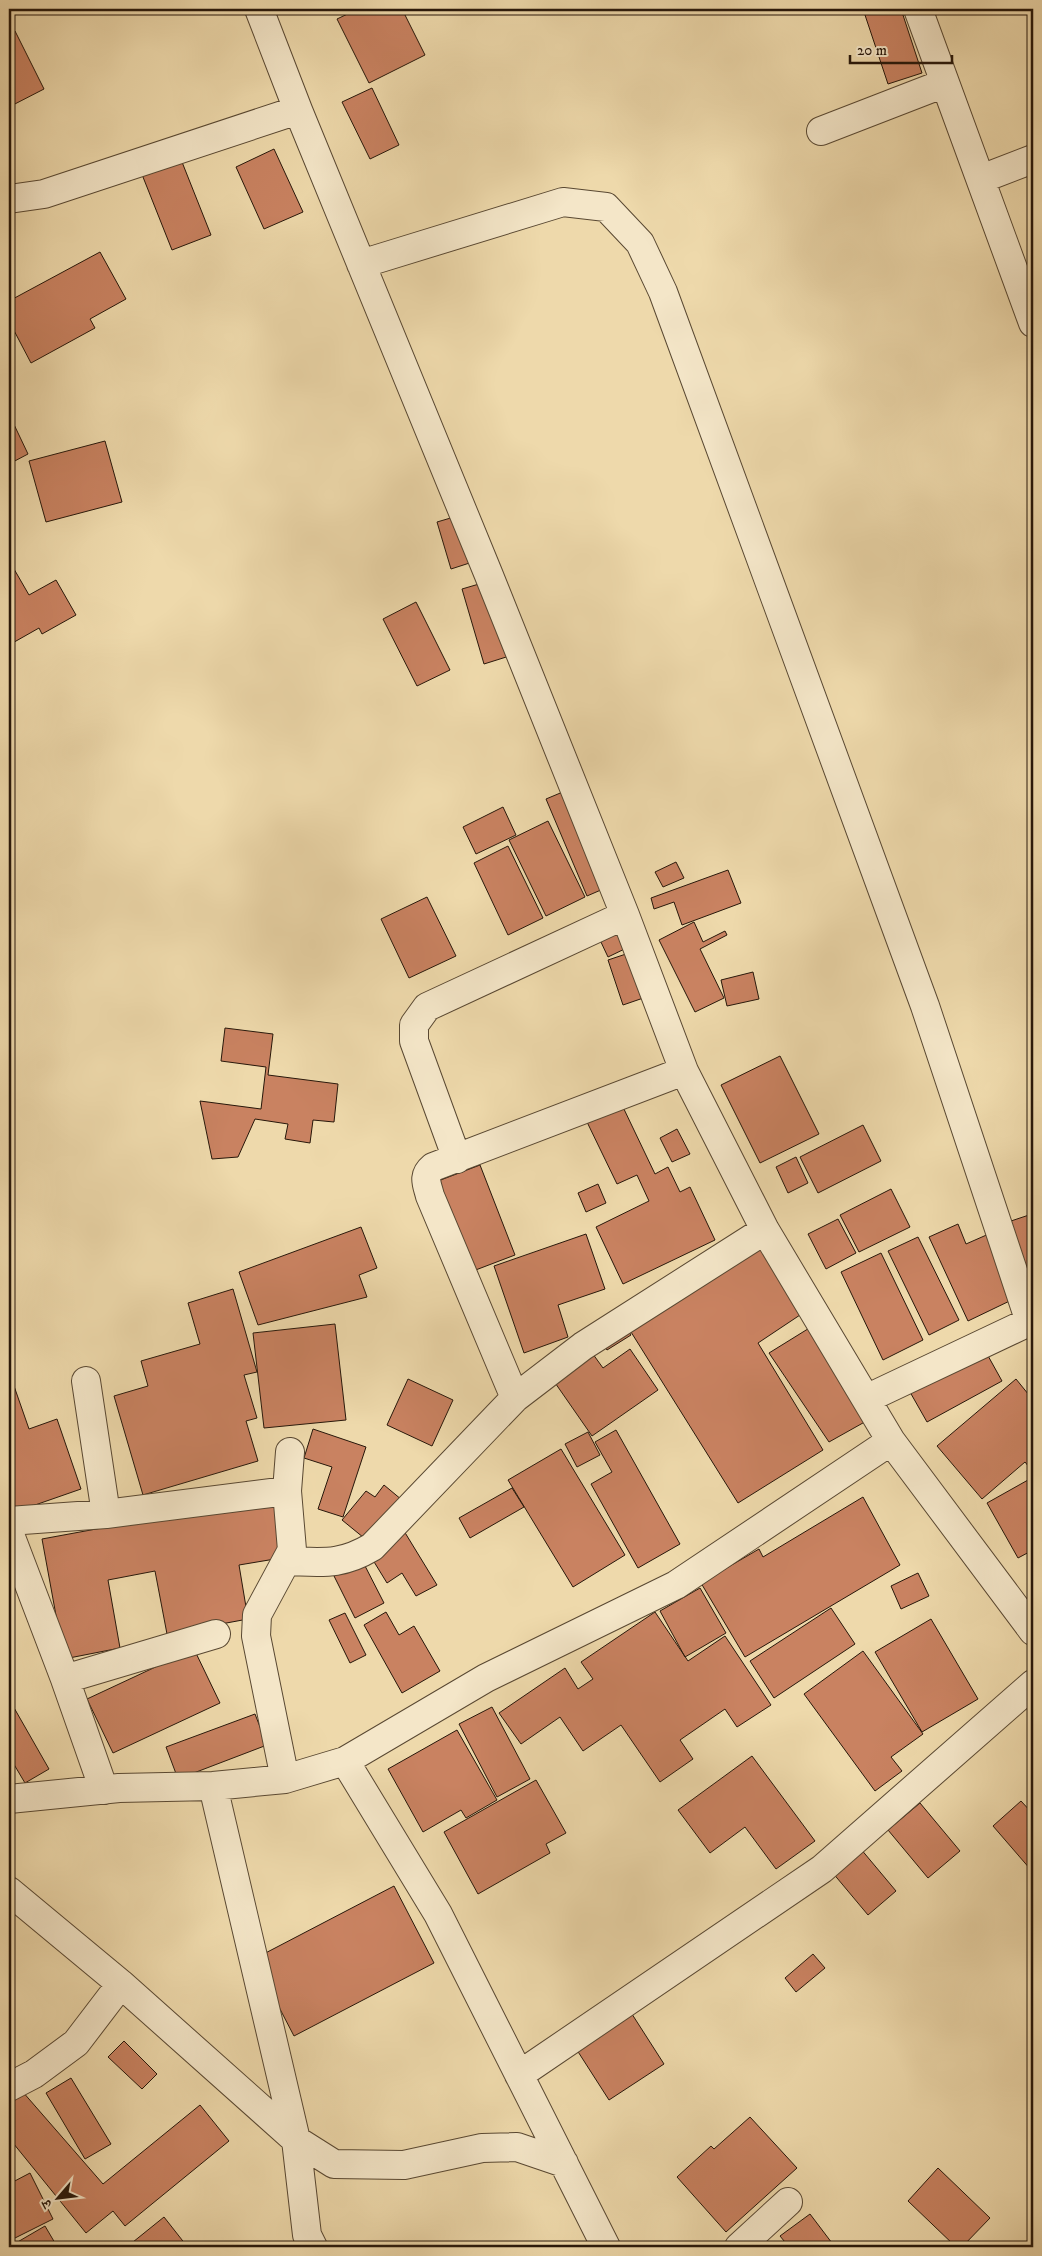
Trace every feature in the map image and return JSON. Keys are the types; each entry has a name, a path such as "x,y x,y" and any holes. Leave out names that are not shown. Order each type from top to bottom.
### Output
{"street":[{"path":"259,9 298,110 625,916 684,1071 765,1230 891,1441 1033,1630"},
{"path":"918,9 1033,324"},
{"path":"821,131 946,83"},
{"path":"9,199 44,194 298,110"},
{"path":"981,179 1033,159"},
{"path":"361,264 563,202 606,207 640,243 666,301 925,1006 1031,1321 866,1399"},
{"path":"457,1158 414,1041 414,1025 427,1007 625,916"},
{"path":"515,1398 430,1196 425,1179 427,1172 433,1167 684,1071"},
{"path":"287,1561 338,1562 357,1556 372,1547 515,1398 583,1346 765,1230"},
{"path":"86,1380 106,1514"},
{"path":"9,1799 104,1790 213,1786 285,1779 345,1761 486,1678 676,1585 891,1441"},
{"path":"285,1779 256,1636 257,1615 292,1550 287,1490 290,1452"},
{"path":"9,1521 106,1514 287,1490"},
{"path":"9,1532 65,1678 104,1790"},
{"path":"65,1678 216,1634"},
{"path":"520,2075 822,1869 1033,1684"},
{"path":"345,1761 438,1914 606,2247"},
{"path":"213,1786 296,2140 298,2172 310,2241"},
{"path":"9,1891 121,1984 296,2140 334,2164 404,2165 482,2148 517,2147 564,2163"},
{"path":"9,2087 34,2074 76,2043 121,1984"},
{"path":"739,2247 788,2202"}],"building":[{"path":"358,9 402,9 425,55 369,83 337,19"},
{"path":"863,9 901,9 922,73 888,84"},
{"path":"15,31 44,89 9,107 9,34"},
{"path":"372,88 399,145 370,159 342,102"},
{"path":"274,149 303,212 264,229 236,167"},
{"path":"180,157 211,235 172,250 141,172"},
{"path":"100,252 126,299 90,319 95,328 31,363 9,321 9,301"},
{"path":"9,414 28,454 9,464"},
{"path":"105,441 122,502 46,522 29,461"},
{"path":"471,512 485,558 451,569 437,522"},
{"path":"14,569 29,595 56,580 76,615 42,634 39,628 9,645 9,572"},
{"path":"496,579 519,653 484,664 462,589"},
{"path":"416,602 450,670 417,686 383,619"},
{"path":"577,786 617,883 587,896 546,799"},
{"path":"503,807 516,835 476,854 463,827"},
{"path":"548,821 585,897 546,916 509,840"},
{"path":"508,846 543,918 508,935 474,863"},
{"path":"676,862 684,878 663,887 655,872"},
{"path":"728,870 741,903 682,925 674,902 654,909 651,898"},
{"path":"427,897 456,956 409,978 381,919"},
{"path":"694,922 703,942 725,931 727,935 700,949 724,998 695,1012 659,940"},
{"path":"632,926 639,942 608,957 600,940"},
{"path":"638,950 652,995 623,1005 608,960"},
{"path":"753,972 759,999 727,1006 721,980"},
{"path":"225,1028 273,1034 268,1075 338,1084 334,1122 313,1120 310,1143 285,1139 288,1124 255,1119 238,1157 212,1159 200,1101 261,1109 266,1067 221,1061"},
{"path":"780,1056 819,1134 760,1163 721,1085"},
{"path":"622,1105 655,1174 668,1167 680,1192 690,1187 715,1240 623,1284 596,1227 649,1201 637,1175 617,1184 587,1122"},
{"path":"863,1125 881,1161 818,1193 800,1157"},
{"path":"677,1129 690,1154 672,1162 660,1138"},
{"path":"796,1157 808,1183 788,1193 776,1167"},
{"path":"480,1165 515,1255 473,1271 438,1181"},
{"path":"598,1184 606,1203 586,1212 578,1193"},
{"path":"891,1189 910,1227 859,1252 840,1215"},
{"path":"1029,1215 1033,1227 1033,1272 1024,1274 1008,1222"},
{"path":"838,1219 856,1253 826,1269 808,1234"},
{"path":"958,1224 966,1244 991,1233 1020,1296 968,1321 929,1237"},
{"path":"361,1227 377,1268 359,1275 367,1297 258,1325 239,1272"},
{"path":"586,1234 605,1289 558,1305 568,1337 524,1353 494,1266"},
{"path":"918,1237 959,1320 929,1335 888,1251"},
{"path":"764,1238 806,1311 758,1343 823,1450 738,1503 626,1324"},
{"path":"881,1253 923,1340 883,1360 841,1272"},
{"path":"233,1289 257,1372 244,1375 257,1418 246,1421 258,1461 143,1495 114,1396 148,1386 141,1361 200,1344 188,1303"},
{"path":"623,1323 631,1335 607,1350 599,1337"},
{"path":"335,1324 346,1420 264,1428 253,1333"},
{"path":"811,1327 870,1419 829,1442 769,1353"},
{"path":"982,1345 1002,1381 927,1422 906,1385"},
{"path":"630,1349 658,1390 592,1436 551,1377 590,1350 603,1368"},
{"path":"408,1379 453,1400 432,1446 387,1425"},
{"path":"1016,1379 1033,1400 1033,1472 1025,1462 982,1499 937,1446"},
{"path":"14,1386 29,1429 57,1419 81,1489 15,1512 9,1496 9,1388"},
{"path":"313,1429 366,1447 343,1517 318,1509 332,1467 304,1458"},
{"path":"616,1430 680,1544 638,1568 591,1484 612,1472 595,1442"},
{"path":"588,1432 600,1455 577,1467 565,1444"},
{"path":"561,1449 625,1555 573,1587 508,1480"},
{"path":"1028,1480 1033,1489 1033,1550 1018,1558 987,1503"},
{"path":"384,1485 402,1500 369,1542 342,1520 366,1491 375,1497"},
{"path":"512,1488 524,1507 470,1538 459,1518"},
{"path":"275,1496 287,1557 239,1565 248,1619 167,1634 155,1571 108,1580 120,1648 64,1659 42,1539"},
{"path":"863,1497 900,1565 745,1657 701,1583 759,1549 763,1557"},
{"path":"404,1531 437,1585 416,1596 402,1573 387,1583 368,1552"},
{"path":"363,1562 384,1603 355,1618 334,1576"},
{"path":"918,1573 929,1596 901,1609 891,1586"},
{"path":"700,1588 726,1633 685,1657 660,1611"},
{"path":"831,1608 855,1644 774,1698 750,1661"},
{"path":"386,1612 399,1635 414,1626 440,1671 402,1693 364,1625"},
{"path":"655,1612 688,1661 725,1636 771,1705 737,1727 725,1709 680,1740 693,1759 660,1782 621,1725 583,1751 560,1717 521,1744 499,1713 565,1668 578,1689 593,1679 581,1662"},
{"path":"345,1613 366,1655 350,1663 329,1620"},
{"path":"931,1619 978,1699 922,1732 875,1652"},
{"path":"194,1649 220,1703 113,1753 87,1699"},
{"path":"863,1651 923,1734 891,1757 902,1771 875,1791 804,1694"},
{"path":"9,1699 49,1769 25,1783 9,1756"},
{"path":"492,1707 530,1779 497,1797 459,1724"},
{"path":"255,1714 267,1745 178,1779 166,1747"},
{"path":"457,1730 497,1800 466,1818 461,1810 423,1832 388,1769"},
{"path":"752,1756 815,1841 776,1869 745,1827 710,1853 678,1810"},
{"path":"536,1780 566,1833 546,1844 550,1853 478,1894 444,1832"},
{"path":"1021,1801 1033,1814 1033,1868 1031,1870 993,1826"},
{"path":"920,1803 960,1851 928,1878 888,1830"},
{"path":"860,1848 896,1891 868,1915 832,1872"},
{"path":"394,1886 434,1963 294,2036 254,1959"},
{"path":"813,1954 825,1968 796,1992 785,1978"},
{"path":"630,2011 664,2064 609,2100 575,2047"},
{"path":"124,2041 157,2074 142,2089 108,2057"},
{"path":"71,2078 111,2144 85,2159 46,2093"},
{"path":"22,2091 103,2184 200,2105 229,2141 125,2226 113,2211 86,2233 9,2138 9,2102"},
{"path":"750,2117 797,2168 726,2232 677,2177 711,2146 714,2149"},
{"path":"938,2168 990,2218 962,2247 956,2247 908,2201"},
{"path":"30,2173 53,2219 9,2241 9,2184"},
{"path":"810,2214 835,2247 789,2247 780,2236"},
{"path":"164,2217 186,2245 137,2247 133,2242"},
{"path":"45,2226 55,2243 48,2247 9,2247"}]}
